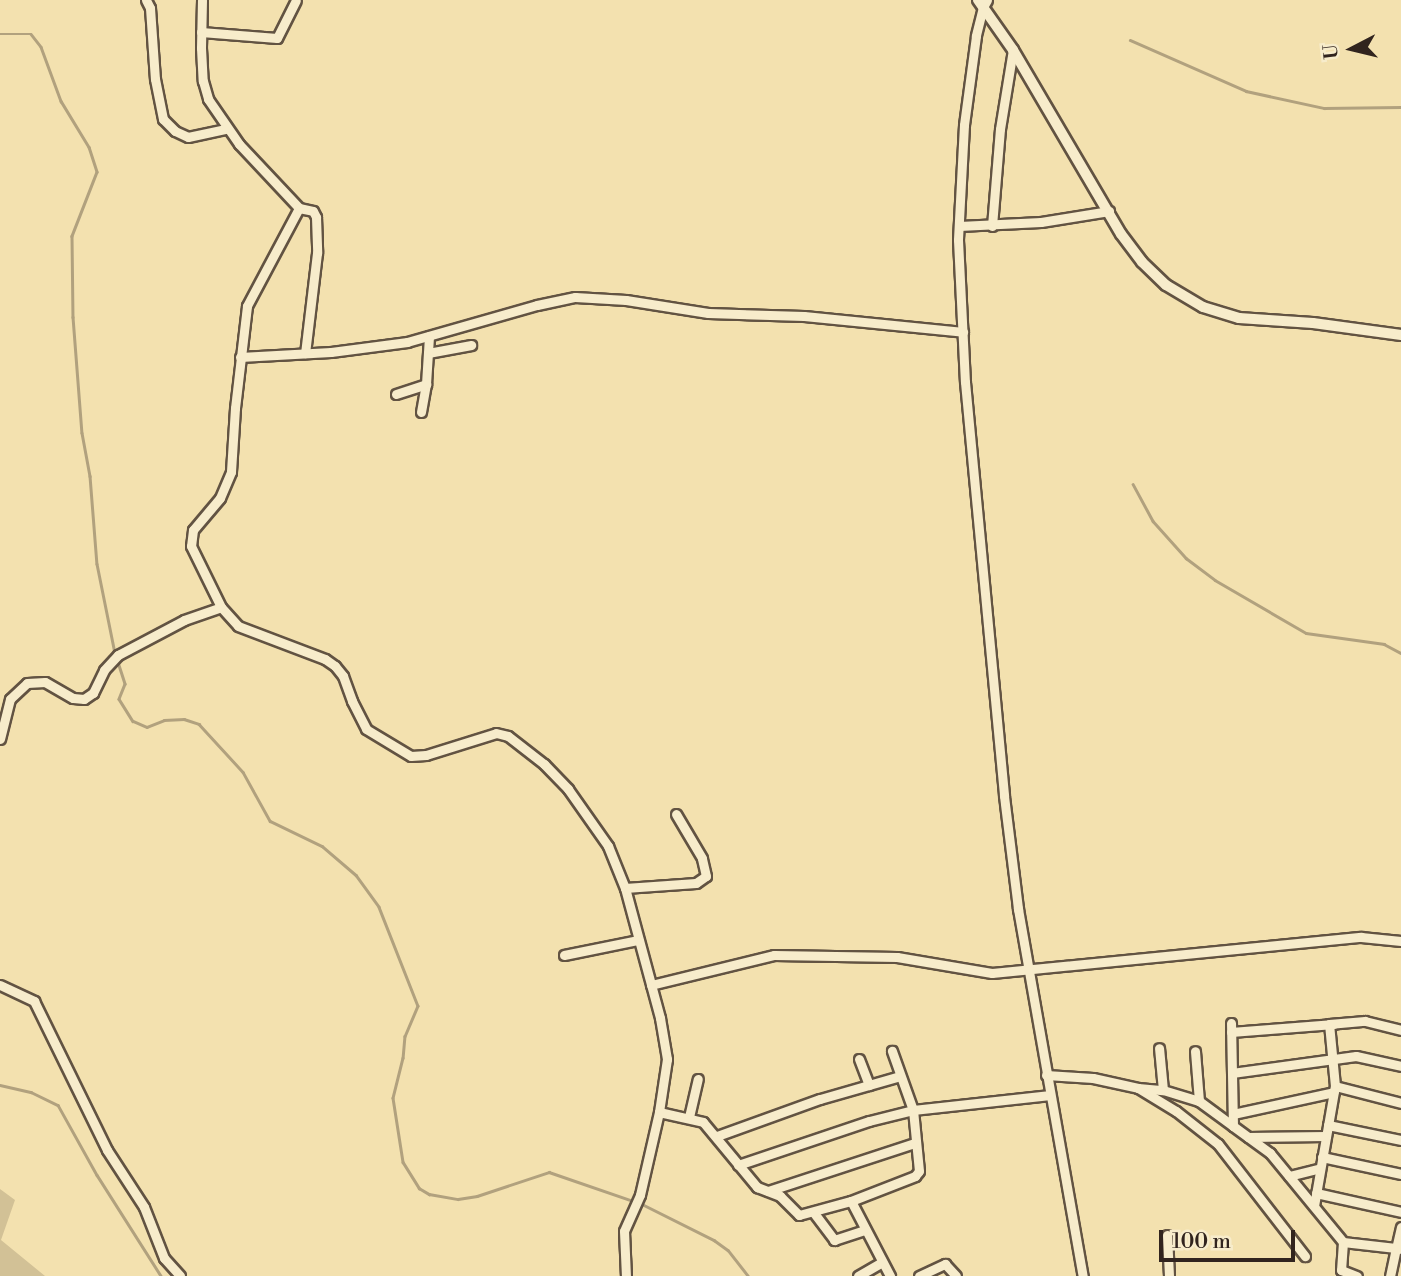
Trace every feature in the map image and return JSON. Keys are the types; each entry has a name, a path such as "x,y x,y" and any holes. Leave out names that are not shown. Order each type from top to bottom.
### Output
{"street":[{"path":"146,0 150,8 155,79 163,119 183,136 227,129"},
{"path":"202,0 205,89 227,129 299,208 313,211 316,217 317,253 305,354"},
{"path":"201,32 277,38 296,0"},
{"path":"983,2 1135,253 1171,289 1203,307 1239,318 1313,323 1401,335"},
{"path":"983,2 964,125 959,226 962,331 1004,796 1027,967 1083,1276"},
{"path":"992,226 1000,129 1013,50"},
{"path":"299,208 252,293 244,320 231,472 220,498 193,530 190,541 199,566 221,607 242,629 325,659 335,666 343,676 362,724 404,753 421,756 496,733 514,741 568,789 608,846 625,888 651,985 667,1059 659,1112 639,1195 624,1231 626,1276"},
{"path":"959,226 992,226 1109,211"},
{"path":"240,357 305,354 400,343 575,297 626,300 708,313 804,316 962,331"},
{"path":"421,412 429,336"},
{"path":"428,353 471,345"},
{"path":"396,394 426,384"},
{"path":"0,739 4,712 13,695 32,682 45,682 79,700 88,697 115,657 173,625 221,607"},
{"path":"625,888 696,883 706,876 702,858 676,814"},
{"path":"651,985 774,955 897,957 992,973 1027,967 1361,937 1401,941"},
{"path":"564,955 638,940"},
{"path":"0,985 34,1001 107,1150 144,1207 164,1258 180,1276"},
{"path":"1233,1126 1231,1027 1365,1021 1401,1030"},
{"path":"1329,1024 1351,1022"},
{"path":"1314,1206 1334,1089 1329,1024"},
{"path":"1159,1048 1163,1090"},
{"path":"659,1112 703,1122 757,1187 780,1196 799,1215 814,1213 915,1176 919,1171 913,1110 892,1051"},
{"path":"1195,1051 1199,1101"},
{"path":"1232,1073 1356,1056 1401,1066"},
{"path":"859,1059 869,1085"},
{"path":"1046,1075 1093,1078 1138,1088 1163,1090 1199,1101 1270,1153 1343,1242 1399,1249"},
{"path":"716,1136 900,1076"},
{"path":"689,1117 698,1079"},
{"path":"1138,1088 1176,1111 1218,1144 1305,1256"},
{"path":"1233,1114 1334,1089 1401,1103"},
{"path":"738,1165 869,1121 913,1110 1050,1095"},
{"path":"1328,1125 1401,1140"},
{"path":"1248,1137 1326,1136"},
{"path":"766,1192 915,1143"},
{"path":"1322,1157 1401,1174"},
{"path":"1289,1176 1320,1168"},
{"path":"1316,1193 1401,1212"},
{"path":"851,1201 890,1276"},
{"path":"814,1213 834,1240 865,1230"},
{"path":"1390,1276 1399,1249 1401,1227"},
{"path":"1167,1236 1169,1276"},
{"path":"1343,1242 1340,1270 1357,1276"},
{"path":"858,1276 882,1262"},
{"path":"919,1276 945,1264 956,1276"}],"shaded area":[{"path":"0,1189 15,1200 1,1240 45,1276 0,1276"}],"waterway":[{"path":"0,34 31,34 41,47 61,101 89,147 97,172 72,236 73,317 82,433 90,476 97,564 115,653"},
{"path":"1130,40 1246,91 1324,108 1401,107"},
{"path":"1133,484 1153,521 1186,558 1215,580 1306,633 1384,644 1401,653"},
{"path":"117,659 125,684 119,699 133,721 147,727 164,720 184,719 199,724 243,772 270,821 322,846 356,875 379,907 418,1006 405,1036 403,1058 393,1098 403,1162 419,1188 429,1194 458,1199 477,1196 549,1172 633,1201"},
{"path":"0,1085 31,1092 58,1105 97,1175 161,1276"},
{"path":"640,1203 714,1240 728,1250 748,1276"}]}
